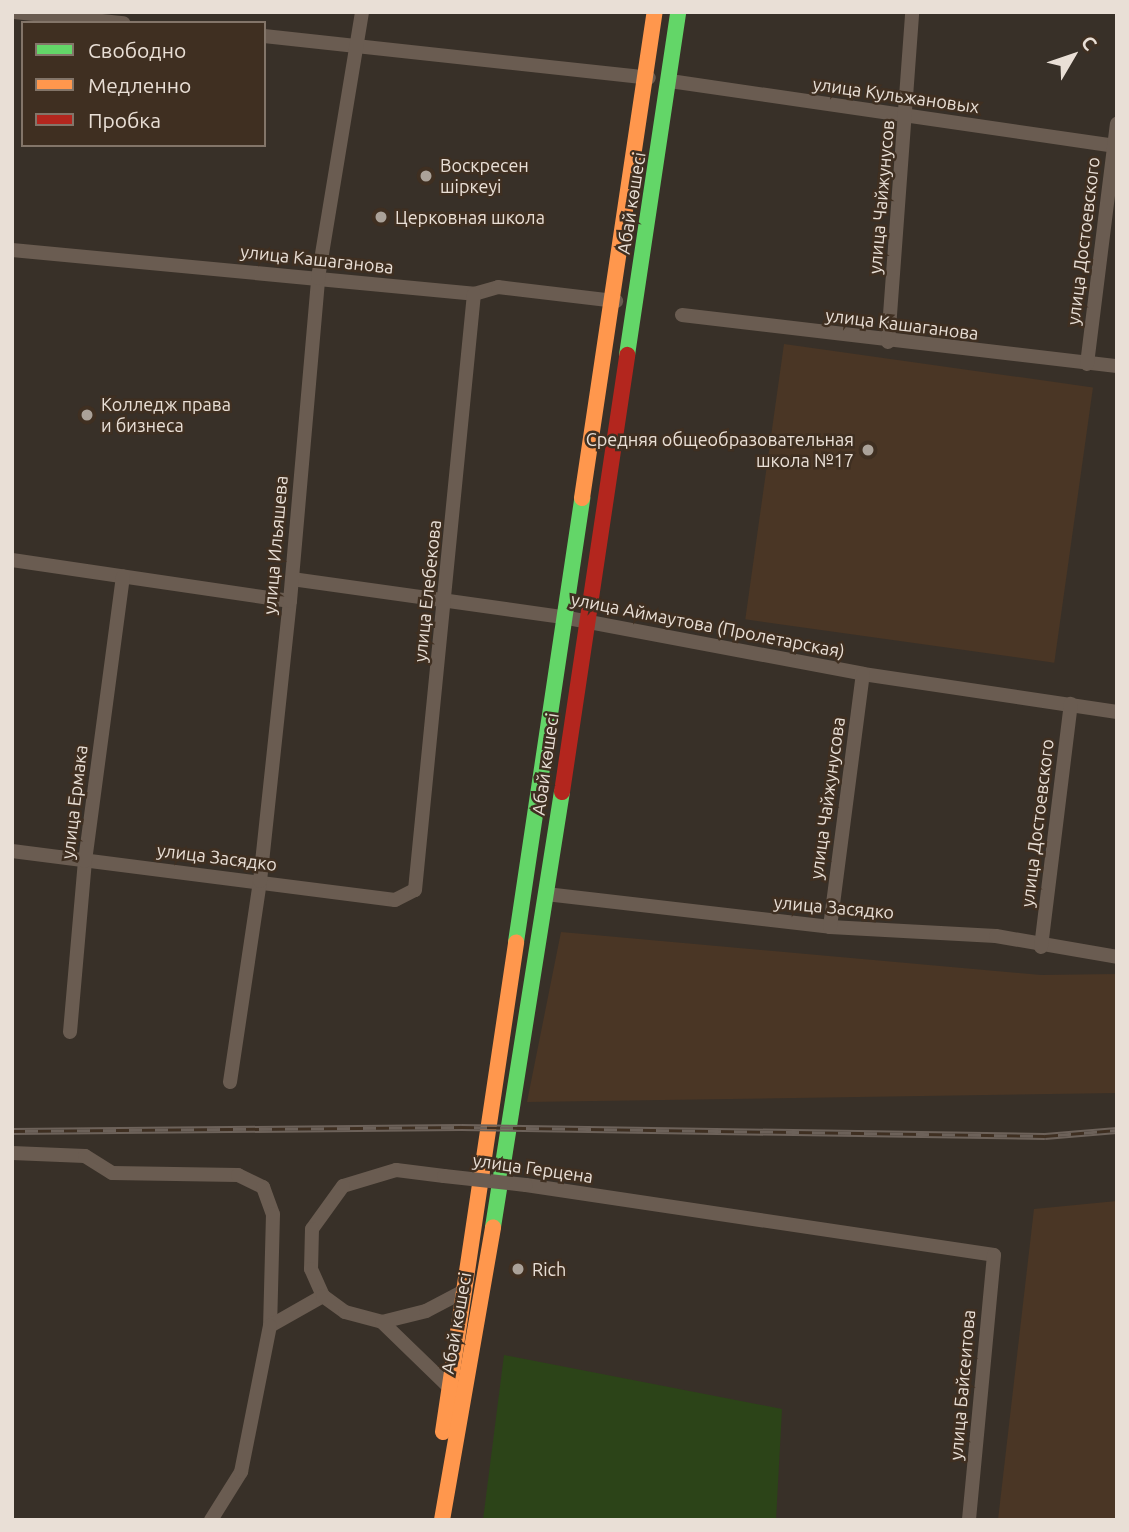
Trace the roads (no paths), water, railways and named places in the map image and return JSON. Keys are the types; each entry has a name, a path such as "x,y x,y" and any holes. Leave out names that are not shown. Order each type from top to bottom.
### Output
{"main road":[{"name":"Абай көшесі","path":"429,1520 649,78 655,12"},
{"name":"Абай көшесі","path":"442,1520 546,894 670,80 678,12"}],"street":[{"path":"16,12 104,21"},
{"name":"улица Ильяшева","path":"230,1082 260,881 290,601 318,278 362,12"},
{"name":"улица Чайжунусов","path":"888,342 907,117 912,12"},
{"path":"266,36 649,78"},
{"name":"улица Кульжановых","path":"670,80 1115,146"},
{"name":"улица Достоевского","path":"1087,364 1117,124"},
{"name":"улица Кашаганова","path":"12,250 474,294 498,287 615,301"},
{"name":"улица Елебекова","path":"415,891 446,603 474,294"},
{"name":"улица Кашаганова","path":"682,315 888,342 1117,366"},
{"path":"12,560 290,601"},
{"name":"улица Ермака","path":"70,1032 85,862 123,577"},
{"name":"улица Аймаутова (Пролетарская)","path":"292,579 446,603 568,618 863,674 1117,712"},
{"name":"улица Чайжунусова","path":"830,928 863,674"},
{"name":"улица Достоевского","path":"1041,947 1071,704"},
{"name":"улица Засядко","path":"12,850 85,862 260,881 395,900 415,891"},
{"name":"улица Засядко","path":"546,894 830,928 996,936 1041,947 1117,957"},
{"path":"12,1153 85,1156 112,1173 238,1175 263,1186 273,1214 270,1326 241,1472 211,1520"},
{"name":"улица Герцена","path":"323,1296 311,1269 312,1229 343,1186 396,1170 526,1185 994,1255"},
{"name":"улица Байсеитова","path":"970,1520 994,1255"},
{"path":"382,1322 426,1311 464,1291"},
{"path":"270,1326 323,1296 345,1312 382,1322 450,1388"}],"railway":[{"path":"12,1131 461,1127 1045,1136 1117,1130"}],"place":[{"name":"Воскресен шіркеуі","path":"426,176"},
{"name":"Церковная школа","path":"381,217"},
{"name":"Колледж права и бизнеса","path":"87,415"},
{"name":"Средняя общеобразовательная школа №17","path":"868,450"},
{"name":"Rich","path":"518,1269"}]}
